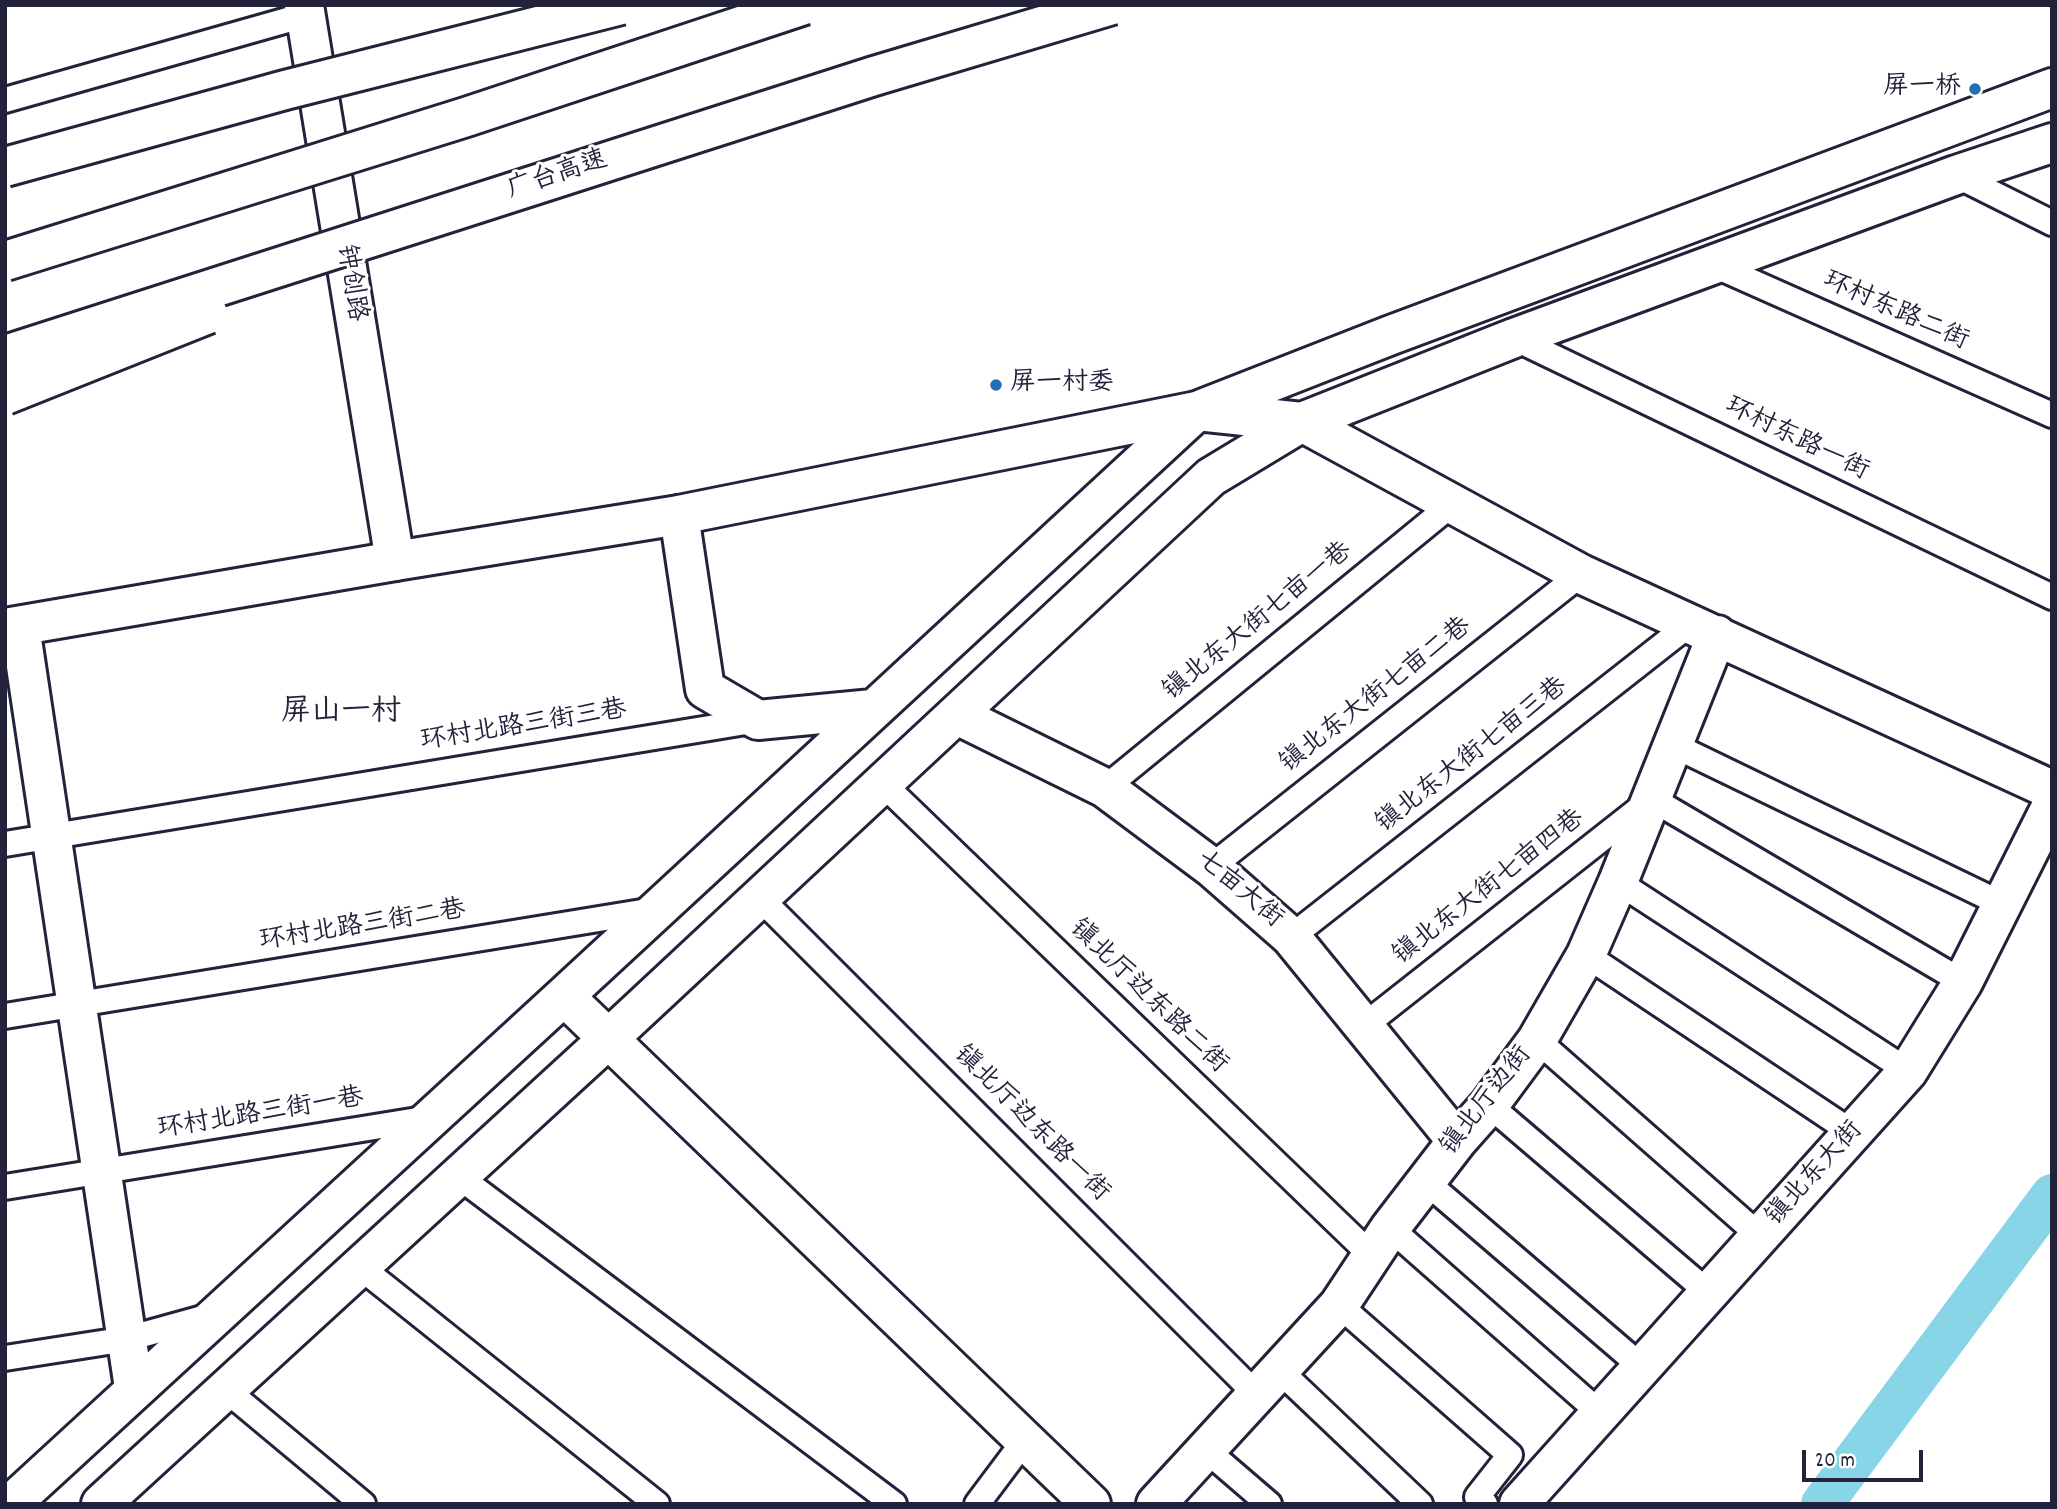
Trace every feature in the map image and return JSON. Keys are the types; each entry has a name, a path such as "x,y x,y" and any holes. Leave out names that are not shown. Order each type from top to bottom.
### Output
{"main road":[{"path":"5,167 285,90 621,5"},
{"path":"5,261 466,117 804,5"},
{"name":"广台高速","path":"5,355 874,76 1112,5"},
{"name":"钟创路","path":"304,10 395,561"},
{"path":"134,1388 51,836 13,627 679,515 1197,411 1404,330 2052,88"},
{"path":"101,1504 607,1040 1211,477 1302,422 1514,338 1956,175 2052,143"},
{"path":"5,395 532,185"},
{"path":"11,1504 1197,411 1302,422 1581,574 2052,790"},
{"path":"679,515 705,689 758,720 873,709"},
{"name":"镇北厅边街","path":"1156,1504 1339,1305 1380,1241 1457,1141 1489,1105 1537,1040 1586,955 1618,882 1673,745 1704,629"},
{"name":"七亩大街","path":"957,715 1105,788 1211,867 1292,937 1457,1141"},
{"name":"镇北东大街","path":"1520,1504 1908,1072 1963,982 2052,805"},
{"path":"564,996 1091,1504"}],"lane":[{"path":"5,100 304,10"},
{"path":"1956,175 2052,223"},
{"name":"环村东路二街","path":"1714,265 2052,415"},
{"name":"环村东路一街","path":"1514,338 2052,597"},
{"name":"镇北东大街七亩一巷","path":"1105,788 1451,505"},
{"name":"镇北东大街七亩二巷","path":"1211,867 1581,574"},
{"name":"镇北东大街七亩三巷","path":"1292,937 1704,629"},
{"name":"环村北路三街三巷","path":"5,844 758,720"},
{"path":"1673,745 2002,904"},
{"name":"镇北厅边东路二街","path":"882,783 1380,1241 1601,1414"},
{"path":"1651,799 1963,982"},
{"name":"镇北东大街七亩四巷","path":"1365,1025 1651,799"},
{"path":"1618,882 1908,1072"},
{"name":"镇北厅边东路一街","path":"760,898 1268,1383 1420,1504"},
{"name":"环村北路三街二巷","path":"5,1016 658,910"},
{"path":"1586,955 1853,1133"},
{"path":"1537,1040 1760,1237"},
{"path":"1489,1105 1710,1294"},
{"name":"环村北路三街一巷","path":"5,1187 431,1118"},
{"path":"458,1176 894,1504"},
{"path":"1425,1181 1643,1368"},
{"path":"359,1266 657,1504"},
{"path":"1339,1305 1510,1455 1477,1497 1485,1504"},
{"path":"5,1358 127,1339 215,1315"},
{"path":"225,1389 363,1504"},
{"path":"977,1504 1025,1440"},
{"path":"1205,1450 1269,1504"}],"waterway":[{"path":"1822,1504 2052,1195"}],"place":[{"name":"屏一桥","path":"1975,89"},
{"name":"屏一村委","path":"996,385"}],"district":[{"name":"屏山一村","path":"341,715"}]}
